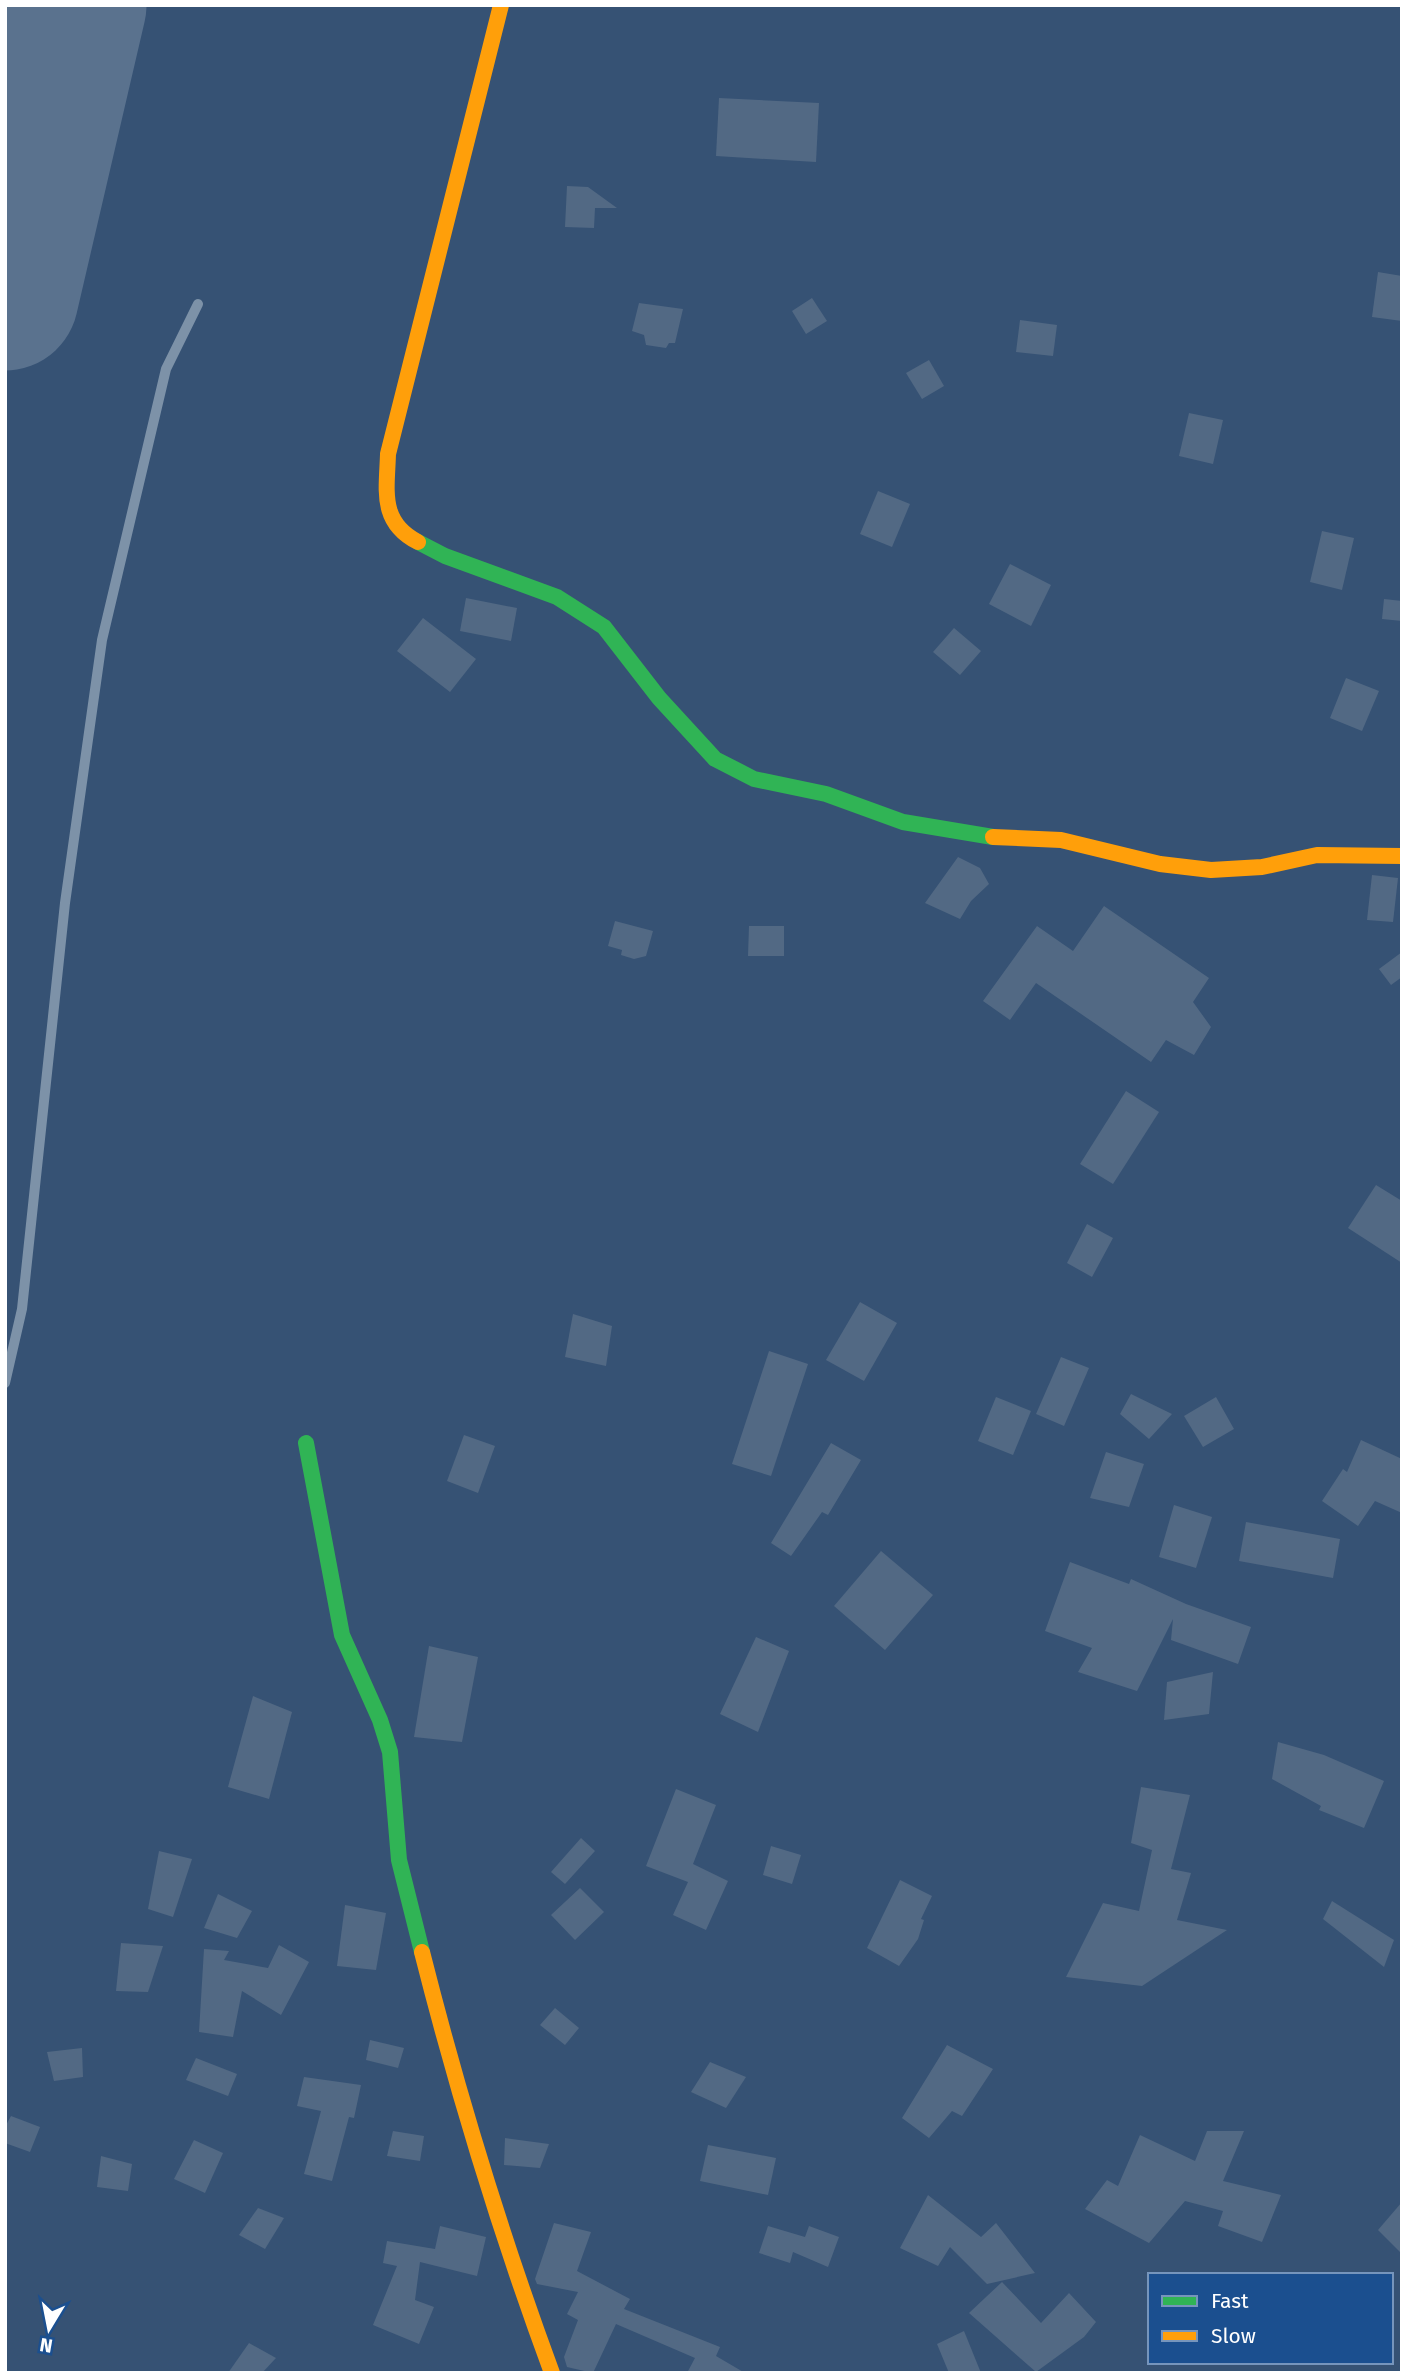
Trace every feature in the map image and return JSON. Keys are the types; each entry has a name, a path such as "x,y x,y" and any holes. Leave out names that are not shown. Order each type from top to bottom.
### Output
{"street":[{"path":"501,5 465,158 388,454 387,510 408,537 445,556 557,597 604,627 659,698 715,759 754,779 826,794 903,822 980,837 1061,840 1160,864 1211,870 1262,867 1317,855 1402,856"},
{"path":"306,1443 342,1635 380,1720 390,1752 399,1860 443,2034 510,2260 552,2373"}],"lane":[{"path":"5,1383 22,1309 65,904 102,640 166,369 198,304"}],"building":[{"path":"719,98 819,103 816,162 716,156"},
{"path":"567,186 588,187 617,208 595,208 594,228 565,227"},
{"path":"1378,272 1402,276 1402,321 1372,317"},
{"path":"812,298 827,321 806,334 792,311"},
{"path":"639,303 683,309 675,343 669,343 666,348 646,345 644,335 632,331"},
{"path":"1020,320 1057,325 1053,356 1016,352"},
{"path":"929,360 944,386 922,399 906,373"},
{"path":"1189,413 1223,420 1213,464 1179,456"},
{"path":"878,491 910,504 892,547 860,534"},
{"path":"1322,531 1354,538 1342,590 1310,582"},
{"path":"1010,564 1051,585 1031,626 989,604"},
{"path":"466,598 517,608 511,641 460,631"},
{"path":"1384,599 1402,601 1402,621 1382,619"},
{"path":"423,618 476,659 450,692 397,651"},
{"path":"954,628 981,651 960,675 933,652"},
{"path":"1346,678 1379,691 1362,731 1330,718"},
{"path":"958,857 980,868 989,884 971,901 960,919 925,903"},
{"path":"1372,875 1398,878 1393,922 1367,920"},
{"path":"1104,906 1209,978 1193,1002 1211,1027 1194,1055 1166,1040 1151,1062 1036,983 1010,1020 983,1001 1037,926 1073,951"},
{"path":"615,921 653,931 646,956 634,959 621,955 622,950 608,946"},
{"path":"749,926 784,926 784,956 748,956"},
{"path":"1402,952 1402,977 1391,985 1379,969"},
{"path":"1126,1091 1159,1112 1113,1184 1080,1164"},
{"path":"1376,1185 1402,1201 1402,1263 1348,1228"},
{"path":"1087,1224 1113,1238 1092,1277 1067,1263"},
{"path":"860,1302 897,1323 864,1381 826,1360"},
{"path":"573,1314 612,1326 606,1366 565,1357"},
{"path":"769,1351 808,1364 771,1476 732,1464"},
{"path":"1061,1357 1089,1368 1064,1426 1036,1414"},
{"path":"1131,1394 1172,1414 1149,1439 1120,1414"},
{"path":"996,1397 1031,1411 1013,1455 978,1441"},
{"path":"1216,1397 1234,1429 1203,1447 1184,1416"},
{"path":"464,1435 495,1446 478,1493 447,1481"},
{"path":"1361,1440 1402,1459 1402,1513 1375,1501 1358,1526 1322,1501 1343,1469 1347,1472"},
{"path":"831,1443 861,1460 828,1515 822,1512 791,1556 771,1543"},
{"path":"1106,1452 1144,1464 1129,1507 1090,1498"},
{"path":"1174,1505 1212,1517 1196,1568 1159,1557"},
{"path":"1246,1522 1340,1539 1333,1578 1239,1561"},
{"path":"881,1551 933,1595 885,1650 834,1606"},
{"path":"1070,1562 1129,1584 1131,1579 1186,1604 1251,1627 1238,1664 1171,1640 1173,1619 1137,1691 1078,1672 1092,1648 1045,1631"},
{"path":"756,1637 789,1651 758,1732 720,1714"},
{"path":"429,1646 478,1657 462,1742 414,1737"},
{"path":"1213,1672 1209,1714 1164,1720 1167,1682"},
{"path":"253,1696 292,1712 269,1799 228,1787"},
{"path":"1278,1742 1324,1755 1384,1781 1364,1828 1319,1810 1321,1806 1272,1779"},
{"path":"1141,1787 1190,1795 1171,1869 1191,1873 1177,1920 1227,1930 1142,1986 1066,1977 1103,1903 1139,1911 1152,1850 1131,1843"},
{"path":"676,1789 716,1805 693,1864 728,1881 706,1930 673,1915 688,1882 646,1866"},
{"path":"581,1838 595,1851 565,1884 551,1872"},
{"path":"771,1846 801,1855 792,1884 763,1875"},
{"path":"159,1851 192,1859 173,1917 148,1909"},
{"path":"900,1880 932,1896 921,1919 924,1920 918,1939 899,1966 867,1948"},
{"path":"580,1888 604,1912 575,1940 551,1915"},
{"path":"218,1894 252,1911 237,1938 204,1928"},
{"path":"1332,1901 1394,1940 1384,1967 1323,1919"},
{"path":"345,1905 386,1913 376,1970 337,1966"},
{"path":"121,1943 163,1946 148,1992 116,1991"},
{"path":"279,1945 309,1962 281,2015 242,1991 233,2037 199,2032 204,1949 229,1951 224,1960 268,1968"},
{"path":"555,2008 579,2028 565,2045 540,2025"},
{"path":"370,2040 404,2048 398,2068 366,2060"},
{"path":"947,2045 993,2069 962,2116 952,2111 929,2138 902,2118"},
{"path":"82,2048 83,2077 54,2081 47,2052"},
{"path":"196,2058 237,2074 228,2096 186,2080"},
{"path":"710,2062 746,2077 726,2108 691,2092"},
{"path":"304,2077 361,2085 354,2118 349,2117 332,2181 304,2174 321,2111 297,2106"},
{"path":"11,2116 40,2127 30,2152 5,2143 5,2127"},
{"path":"393,2131 424,2136 420,2161 387,2156"},
{"path":"1207,2131 1244,2131 1223,2181 1281,2195 1262,2242 1218,2226 1223,2211 1185,2201 1149,2243 1085,2209 1107,2180 1118,2186 1140,2135 1195,2161"},
{"path":"505,2138 549,2144 540,2168 504,2165"},
{"path":"194,2140 223,2153 205,2193 174,2179"},
{"path":"708,2145 776,2158 768,2195 700,2181"},
{"path":"101,2156 132,2164 128,2191 97,2187"},
{"path":"928,2195 981,2237 996,2223 1035,2273 987,2284 950,2247 938,2266 900,2248"},
{"path":"1402,2202 1402,2254 1378,2230"},
{"path":"258,2208 284,2218 265,2249 239,2235"},
{"path":"554,2223 591,2232 577,2271 630,2299 624,2309 720,2347 716,2356 745,2373 687,2373 695,2358 616,2324 593,2373 567,2367 564,2357 578,2320 567,2314 578,2292 537,2284 535,2279"},
{"path":"440,2226 486,2237 477,2276 420,2262 415,2300 434,2307 419,2344 373,2325 397,2266 383,2263 387,2241 435,2249"},
{"path":"768,2226 805,2237 809,2226 839,2237 828,2267 793,2252 790,2263 759,2253"},
{"path":"1002,2282 1041,2323 1069,2293 1096,2322 1084,2337 1036,2372 969,2313"},
{"path":"964,2331 981,2373 949,2373 937,2344"},
{"path":"249,2343 276,2358 262,2373 228,2373"}],"runway":[{"path":"5,297 73,5"}],"traffic: fast":[{"path":"418,542 445,556 557,597 604,627 659,698 715,759 754,779 826,794 903,822 993,837"},
{"path":"306,1443 342,1635 380,1720 390,1752 399,1860 422,1952"}],"traffic: slow":[{"path":"418,542 405,534 391,515 387,492 388,454 501,5"},
{"path":"993,837 1061,840 1160,864 1211,870 1262,867 1317,855 1402,856"},
{"path":"422,1952 481,2164 552,2373"}]}
